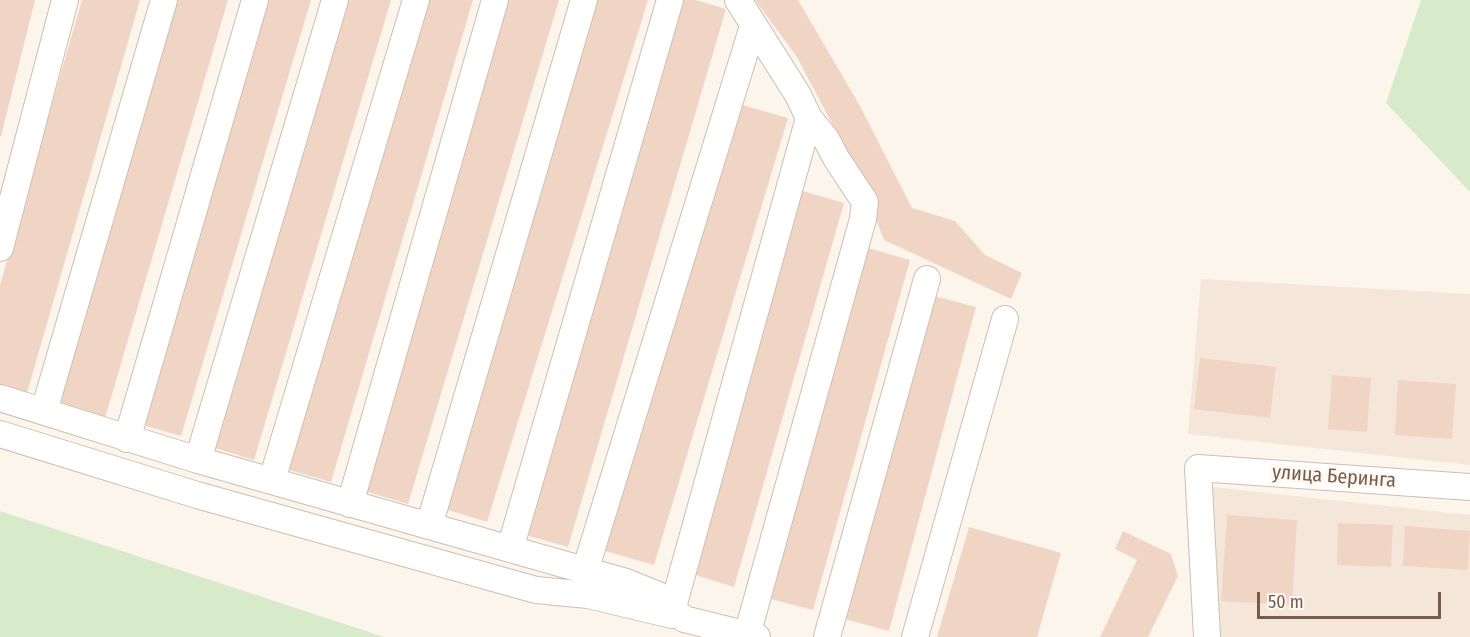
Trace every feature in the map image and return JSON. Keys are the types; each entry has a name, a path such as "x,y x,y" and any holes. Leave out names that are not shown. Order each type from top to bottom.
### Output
{"street":[{"path":"0,248 65,0"},
{"path":"44,411 164,0"},
{"path":"127,439 255,0"},
{"path":"198,460 335,0"},
{"path":"272,480 416,0"},
{"path":"350,504 495,0"},
{"path":"429,526 584,0"},
{"path":"510,549 670,0"},
{"path":"0,434 197,495 536,590 588,596 679,613 752,636 863,219 865,202 826,139 809,118 798,96 738,0"},
{"path":"585,571 753,26"},
{"path":"679,613 809,118"},
{"path":"827,637 927,279"},
{"path":"915,637 1005,319"},
{"path":"0,398 198,460 626,582 658,595 679,613"},
{"name":"улица Беринга","path":"1207,637 1198,468 1470,487"}],"shaded area":[{"path":"1201,279 1470,294 1470,465 1188,434"},
{"path":"1213,487 1470,515 1470,637 1206,637"}],"green space":[{"path":"1421,0 1470,0 1470,192 1386,103"},
{"path":"0,511 384,637 0,637"}],"building":[{"path":"0,0 35,0 1,136 0,136"},
{"path":"82,0 140,0 27,393 0,386 0,285"},
{"path":"175,0 228,0 105,418 56,403"},
{"path":"262,0 311,0 181,436 136,423"},
{"path":"341,0 391,0 254,460 208,446"},
{"path":"424,0 473,0 331,482 286,469"},
{"path":"507,0 559,0 408,504 361,490"},
{"path":"594,0 648,0 487,522 438,507"},
{"path":"678,0 696,0 726,9 568,547 522,534"},
{"path":"755,0 798,0 860,106 912,208 955,221 985,255 1022,273 1011,299 884,240 859,175 797,57"},
{"path":"739,104 788,118 654,565 605,551"},
{"path":"799,190 844,203 734,587 689,573"},
{"path":"864,247 910,260 813,610 767,598"},
{"path":"927,294 976,307 889,631 841,618"},
{"path":"1200,358 1276,367 1270,418 1194,409"},
{"path":"1332,375 1371,378 1367,432 1328,429"},
{"path":"1398,380 1456,384 1452,439 1395,435"},
{"path":"1227,515 1297,520 1292,605 1221,601"},
{"path":"1338,523 1393,525 1391,567 1337,565"},
{"path":"1405,526 1470,531 1468,570 1403,566"},
{"path":"969,527 1061,553 1037,637 937,637"},
{"path":"1123,531 1171,554 1178,576 1148,637 1100,637 1137,560 1115,549"}]}
